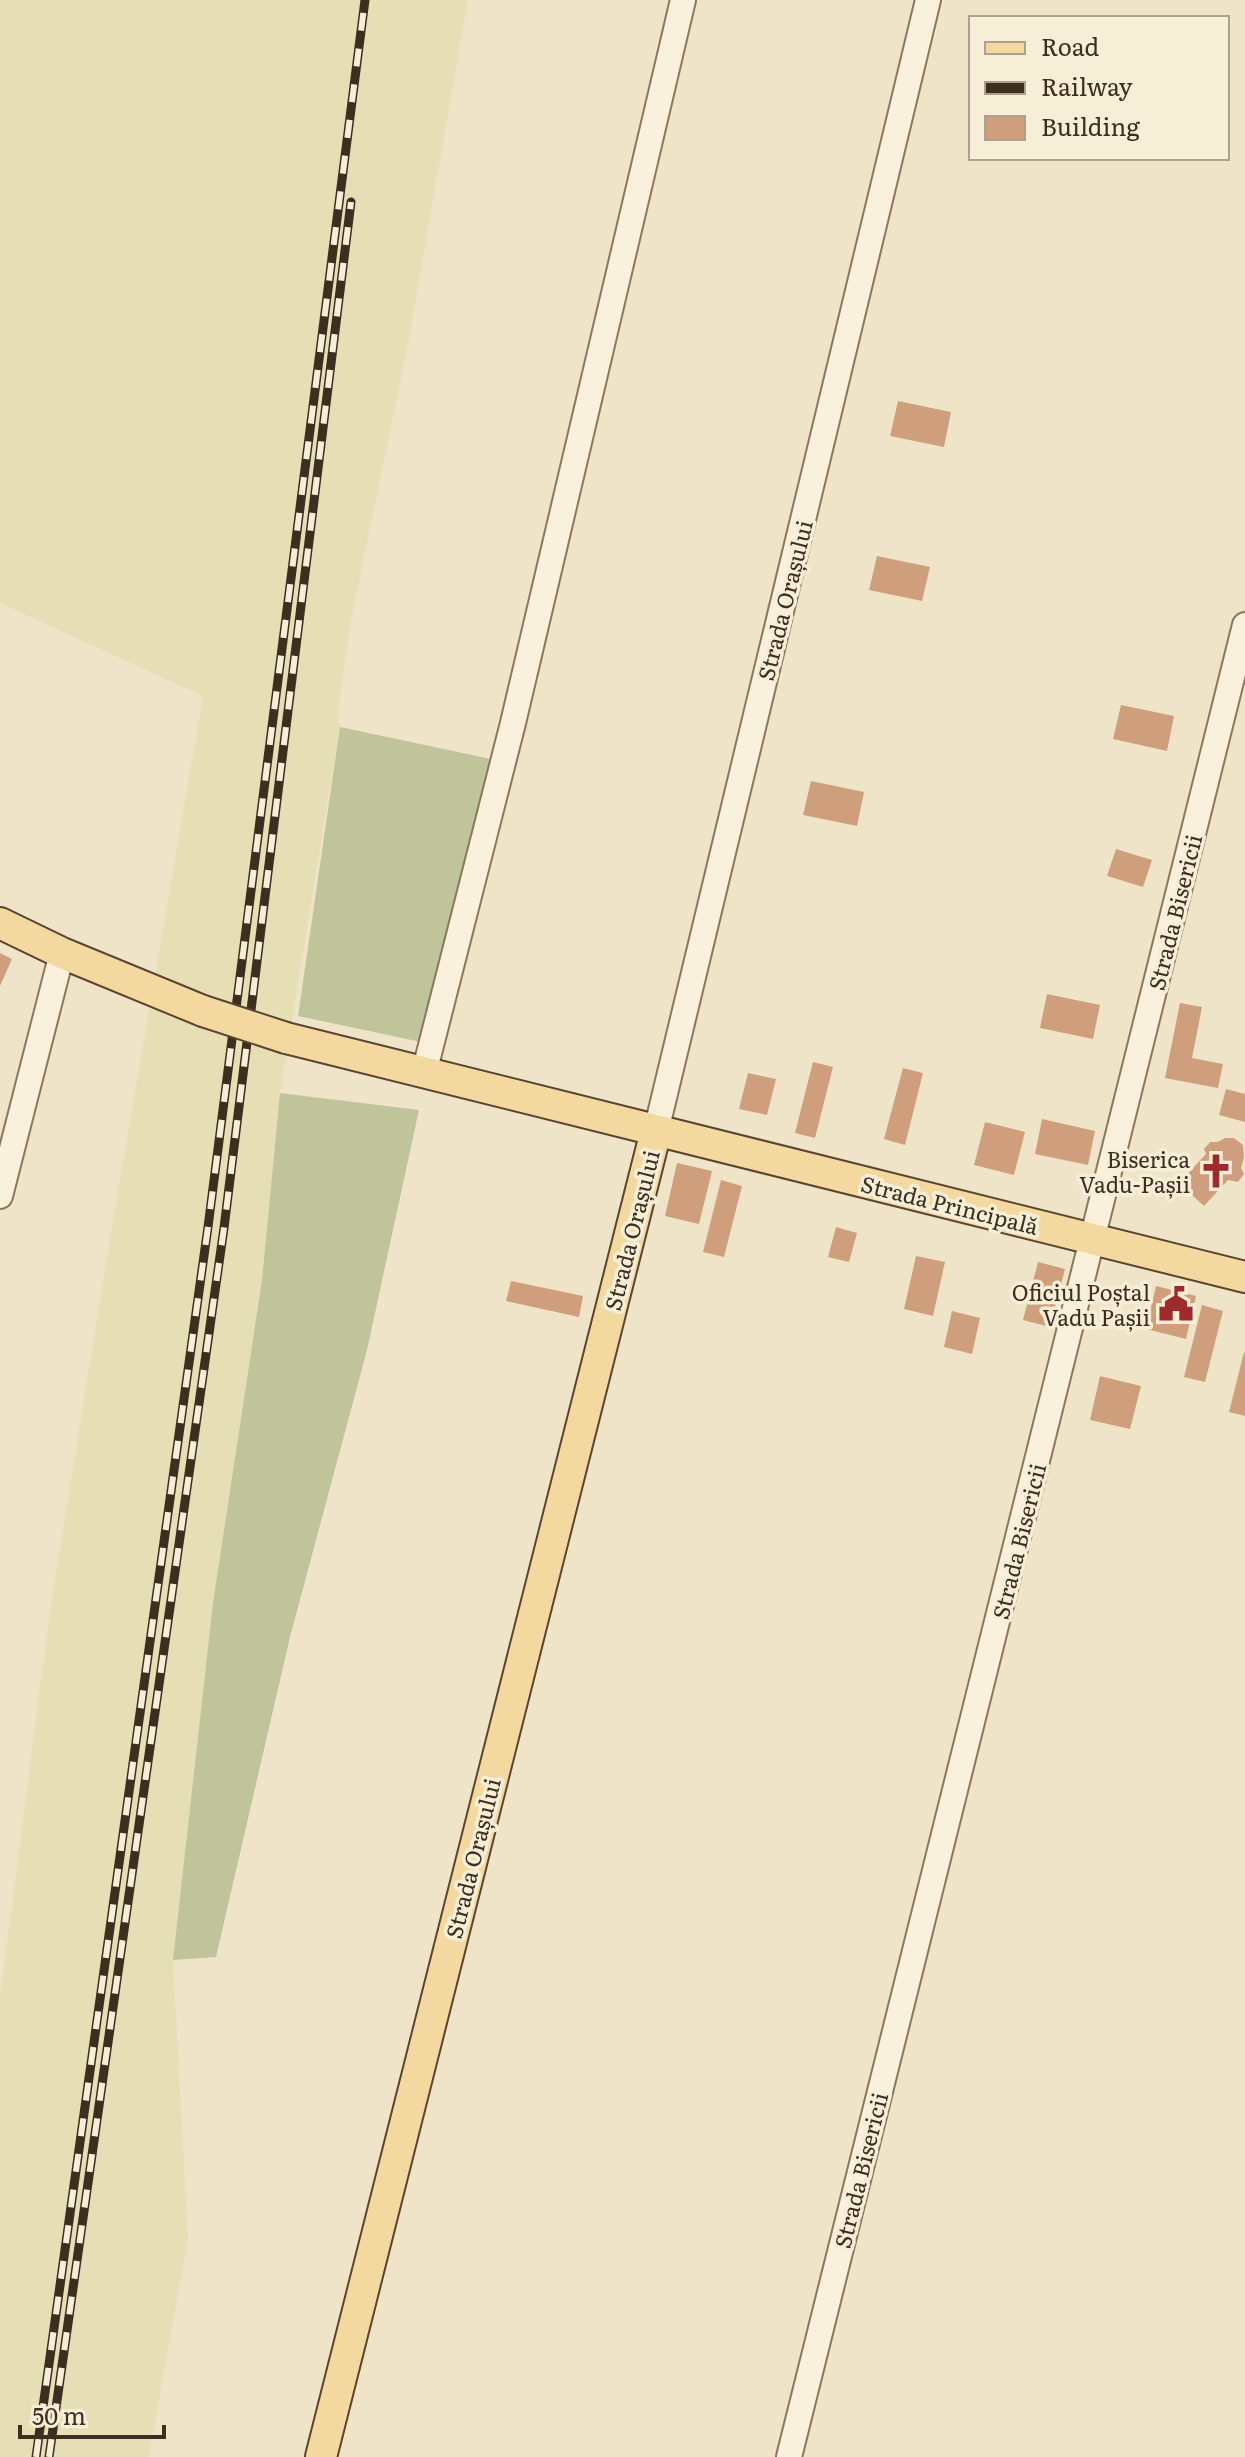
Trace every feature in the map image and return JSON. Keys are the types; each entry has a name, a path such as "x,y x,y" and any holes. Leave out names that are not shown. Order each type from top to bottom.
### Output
{"main road":[{"path":"0,923 62,953"},
{"name":"Strada Principală","path":"62,953 203,1011 286,1038 1245,1277"},
{"name":"Strada Orașului","path":"321,2457 656,1131"}],"street":[{"path":"424,1073 513,723 683,0"},
{"name":"Strada Orașului","path":"656,1131 928,0"},
{"name":"Strada Bisericii","path":"789,2457 1245,625"},
{"path":"0,1196 62,953"}],"shaded area":[{"path":"0,0 468,0 408,344 350,626 338,712 340,727 280,1093 262,1280 213,1603 173,1960 188,2238 149,2457 0,2457 0,1998 50,1610 203,696 0,603"}],"green space":[{"path":"340,727 491,759 421,1042 298,1016"},
{"path":"280,1093 419,1110 367,1350 290,1637 216,1957 173,1960 213,1603 262,1280"}],"building":[{"path":"898,401 951,412 944,447 890,436"},
{"path":"877,556 930,567 922,601 869,590"},
{"path":"1121,705 1174,716 1167,751 1113,739"},
{"path":"811,781 864,792 857,826 803,815"},
{"path":"1116,849 1152,860 1143,887 1107,876"},
{"path":"0,953 12,959 0,986"},
{"path":"1047,994 1100,1005 1093,1039 1040,1028"},
{"path":"1180,1003 1202,1007 1192,1058 1223,1064 1218,1088 1165,1078"},
{"path":"813,1062 833,1067 815,1138 795,1133"},
{"path":"903,1068 923,1073 905,1145 884,1139"},
{"path":"748,1073 776,1079 767,1115 739,1109"},
{"path":"1226,1089 1245,1094 1245,1122 1219,1115"},
{"path":"1042,1119 1095,1131 1088,1165 1035,1154"},
{"path":"985,1122 1025,1132 1014,1175 974,1165"},
{"name":"Biserica Vadu-Pașii","path":"1234,1138 1243,1145 1241,1168 1244,1174 1238,1182 1228,1180 1204,1206 1179,1183 1206,1154 1204,1149 1210,1142"},
{"path":"677,1163 712,1171 699,1224 665,1216"},
{"path":"721,1180 742,1186 724,1257 703,1252"},
{"path":"836,1227 857,1233 849,1262 828,1257"},
{"path":"916,1256 945,1262 933,1316 904,1309"},
{"path":"1038,1262 1065,1269 1050,1327 1023,1320"},
{"path":"511,1281 583,1296 579,1317 506,1301"},
{"path":"1156,1286 1196,1296 1186,1339 1146,1329"},
{"path":"1202,1305 1223,1311 1205,1382 1184,1377"},
{"path":"952,1311 980,1318 972,1354 944,1347"},
{"path":"1245,1353 1245,1416 1229,1412"},
{"path":"1100,1376 1141,1386 1130,1429 1090,1420"}],"railway":[{"path":"36,2457 208,1227 365,0"},
{"path":"49,2457 224,1228 351,202"}],"place":[{"name":"Biserica Vadu-Pașii","path":"1216,1171"},
{"name":"Oficiul Poștal Vadu Pașii","path":"1176,1304"}]}
